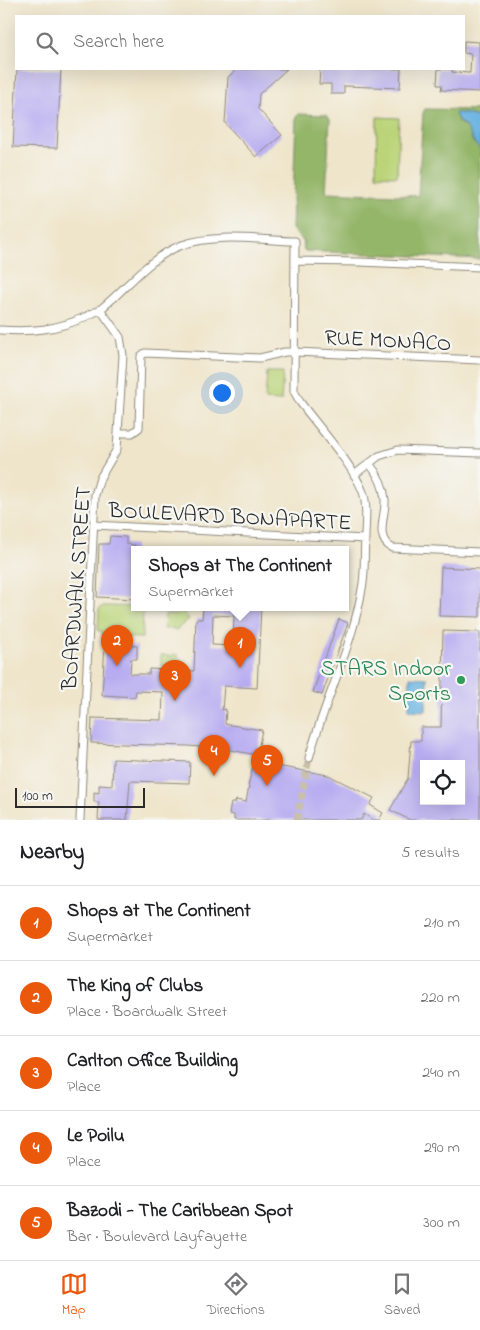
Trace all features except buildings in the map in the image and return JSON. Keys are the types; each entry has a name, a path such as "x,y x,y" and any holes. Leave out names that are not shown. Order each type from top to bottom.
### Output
{"street":[{"path":"0,330 45,330 63,326 100,309 150,264 182,246 212,239 295,241 294,391 300,402 354,475 364,494 366,516 363,583 352,630 316,732 310,758"},
{"path":"295,262 359,262 480,267"},
{"name":"BOARDWALK STREET","path":"80,820 95,495 100,478 117,449 123,355 120,336 100,309"},
{"name":"RUE MONACO","path":"119,433 132,433 139,428 141,356 145,353 260,358 285,352 295,352 480,360"},
{"path":"354,475 379,456 398,450 480,454"},
{"path":"370,463 382,484 385,500 382,534 383,540 387,545 392,548 480,552"},
{"name":"BOULEVARD BONAPARTE","path":"94,525 365,539"}],"green space":[{"path":"425,109 480,110 480,116 478,117 462,113 457,121 469,130 473,142 480,149 480,259 304,251 303,241 292,229 296,117 299,114 326,115 330,119 326,192 418,196 423,113"},
{"path":"377,117 399,118 397,176 376,175"},
{"path":"267,372 283,372 281,401 265,400"},
{"path":"103,606 131,607 131,611 143,611 142,638 102,636 102,631 98,631 99,609"},
{"path":"183,611 189,619 176,630 172,628 164,629 165,614 176,615"},
{"path":"176,654 187,668 161,666 161,655 171,656"}],"water":[{"path":"455,113 480,116 480,149 474,143 467,129 458,120"},
{"path":"410,677 427,678 426,711 409,710"}],"tunnel":[{"path":"297,820 309,758"}],"place":[{"name":"The King of Clubs","path":"117,666"},
{"name":"Shops at The Continent","path":"240,668"},
{"name":"STARS Indoor Sports","path":"461,680"},
{"name":"Carlton Office Building","path":"175,701"},
{"name":"Le Poilu","path":"214,776"},
{"name":"Bazodi - The Caribbean Spot","path":"267,786"}]}
